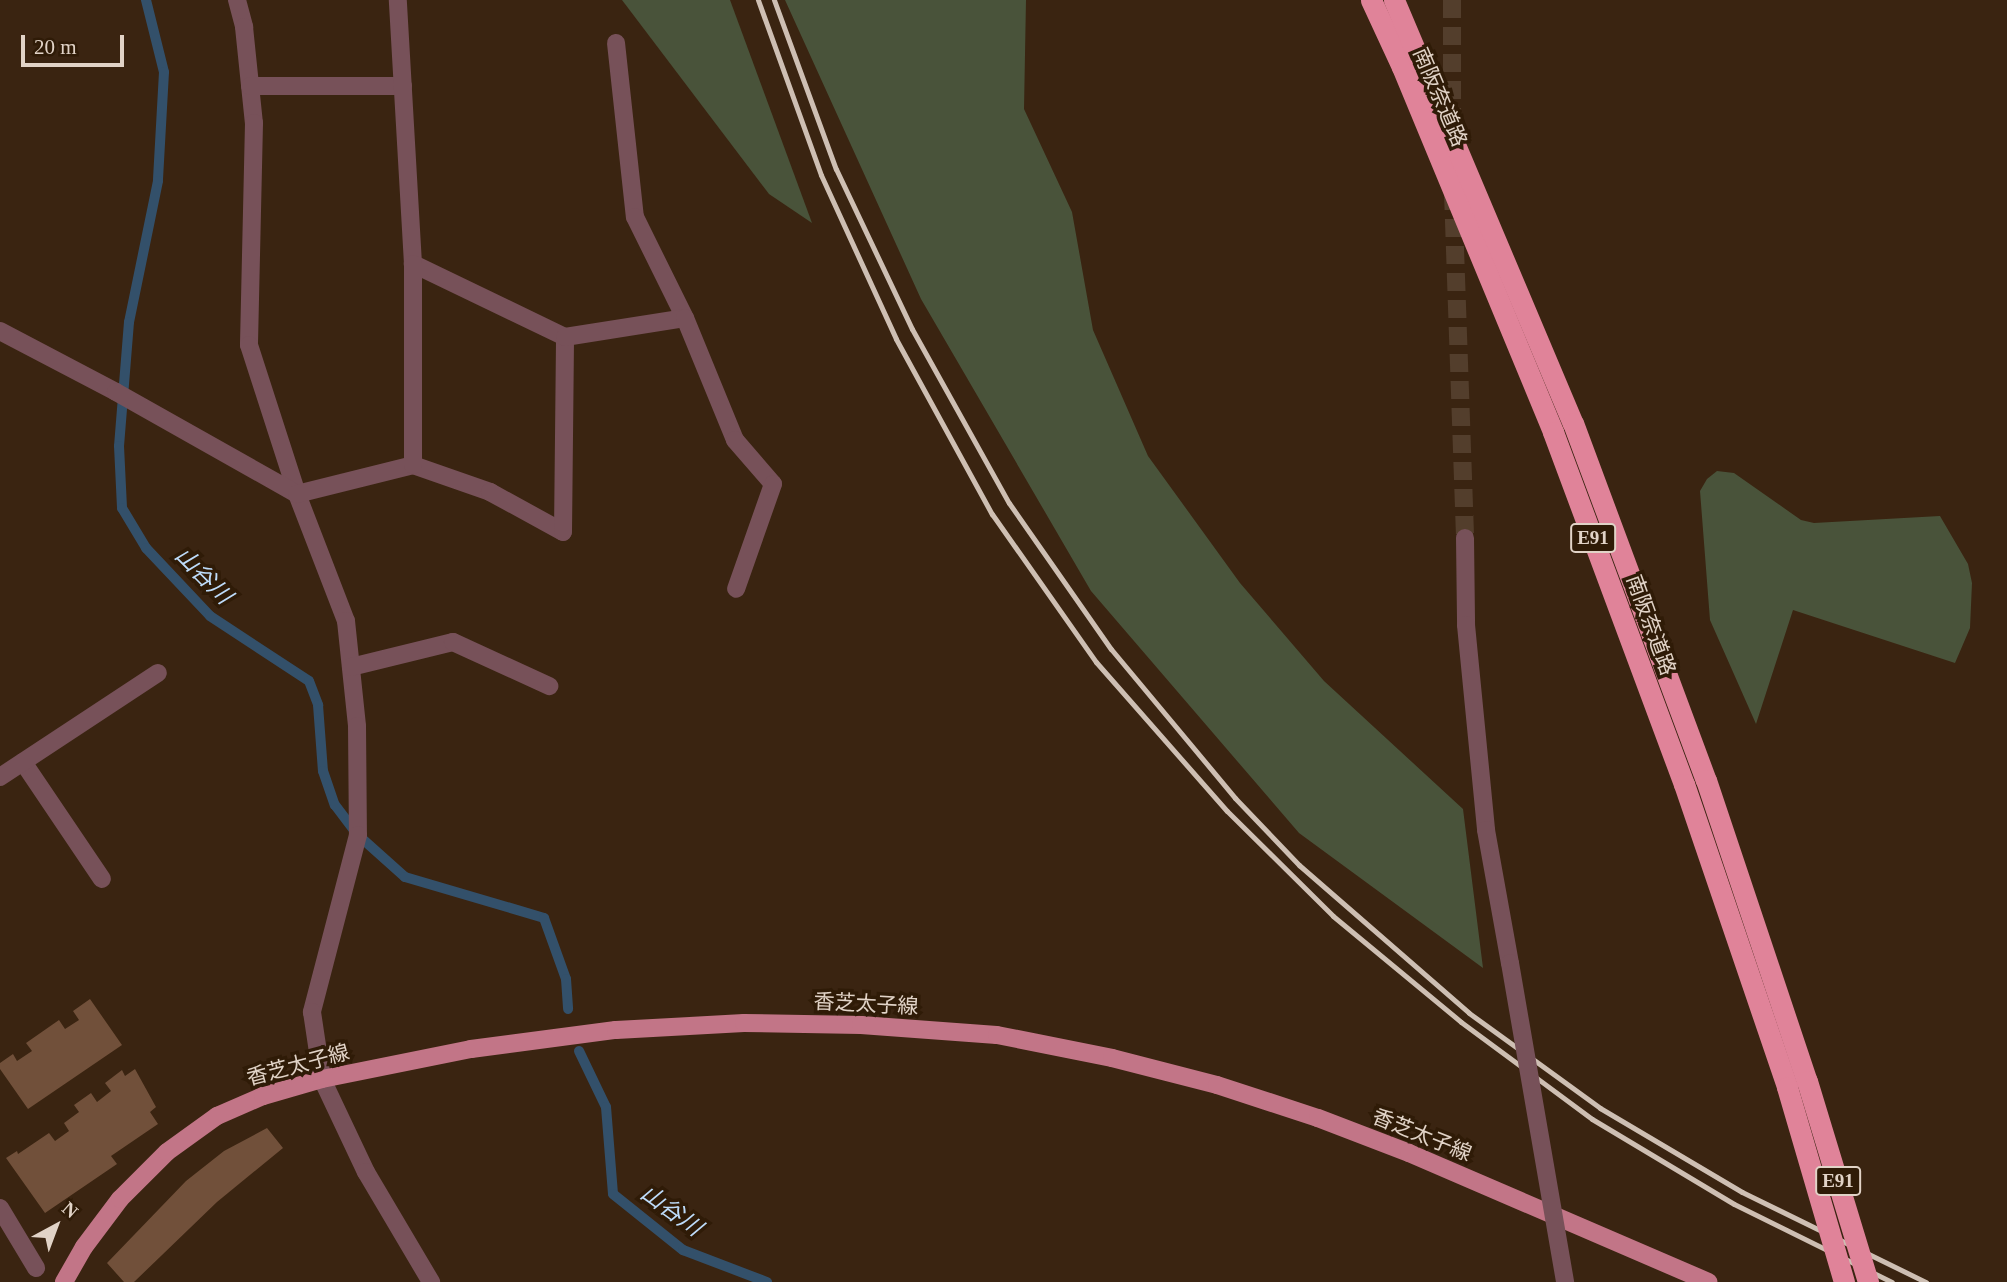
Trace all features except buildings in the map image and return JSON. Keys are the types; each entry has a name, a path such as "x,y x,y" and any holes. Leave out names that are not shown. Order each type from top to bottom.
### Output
{"highway":[{"name":"南阪奈道路","path":"1371,0 1402,67 1553,432 1797,1084 1868,1282"},
{"name":"南阪奈道路","path":"1394,0 1573,423 1706,780 1797,1084 1844,1282"}],"main road":[{"name":"香芝太子線","path":"65,1282 84,1247 120,1199 167,1152 217,1116 263,1096 322,1079 471,1049 616,1030 796,1024 861,1025 997,1035 1112,1058 1217,1085 1318,1118 1421,1158 1708,1282"}],"street":[{"path":"237,0 244,27 254,123 249,345 297,494 345,621 357,726 358,835 312,1012 322,1079 366,1172 431,1282"},
{"path":"398,0 413,264 412,465"},
{"path":"616,43 635,217 685,318 735,440 774,484 736,589"},
{"path":"250,86 403,86"},
{"path":"413,264 565,337 685,318"},
{"path":"0,331 116,392 297,494 412,465 490,492 563,532 565,337"},
{"path":"1465,538 1466,625 1486,830 1565,1282"},
{"path":"351,667 453,642 549,686"},
{"path":"0,777 158,674"},
{"path":"23,762 102,879"},
{"path":"0,1208 36,1268"}],"green space":[{"path":"622,0 730,0 812,223 769,194"},
{"path":"785,0 1026,0 1024,109 1072,212 1093,330 1148,456 1240,583 1324,681 1463,809 1483,968 1299,833 1091,591 921,299"},
{"path":"1717,471 1734,473 1801,520 1814,523 1940,516 1968,564 1972,583 1970,628 1955,663 1793,610 1756,724 1710,620 1700,491 1707,479"}],"waterway":[{"name":"山谷川","path":"146,0 164,72 158,181 129,322 119,446 122,508 146,548 210,616 309,681 318,705 323,771 335,805 358,835 405,877 544,918 566,979 568,1009"},
{"name":"山谷川","path":"579,1051 606,1107 613,1194 683,1250 767,1282"}],"tunnel":[{"path":"1452,0 1452,133"},
{"path":"1453,192 1465,538"}],"railway":[{"path":"758,0 821,175 896,339 992,514 1096,662 1227,811 1333,916 1461,1022 1592,1119 1734,1204 1892,1282"},
{"path":"774,0 836,169 912,329 1009,503 1111,649 1235,798 1299,865 1469,1013 1600,1108 1742,1192 1926,1282"}]}
